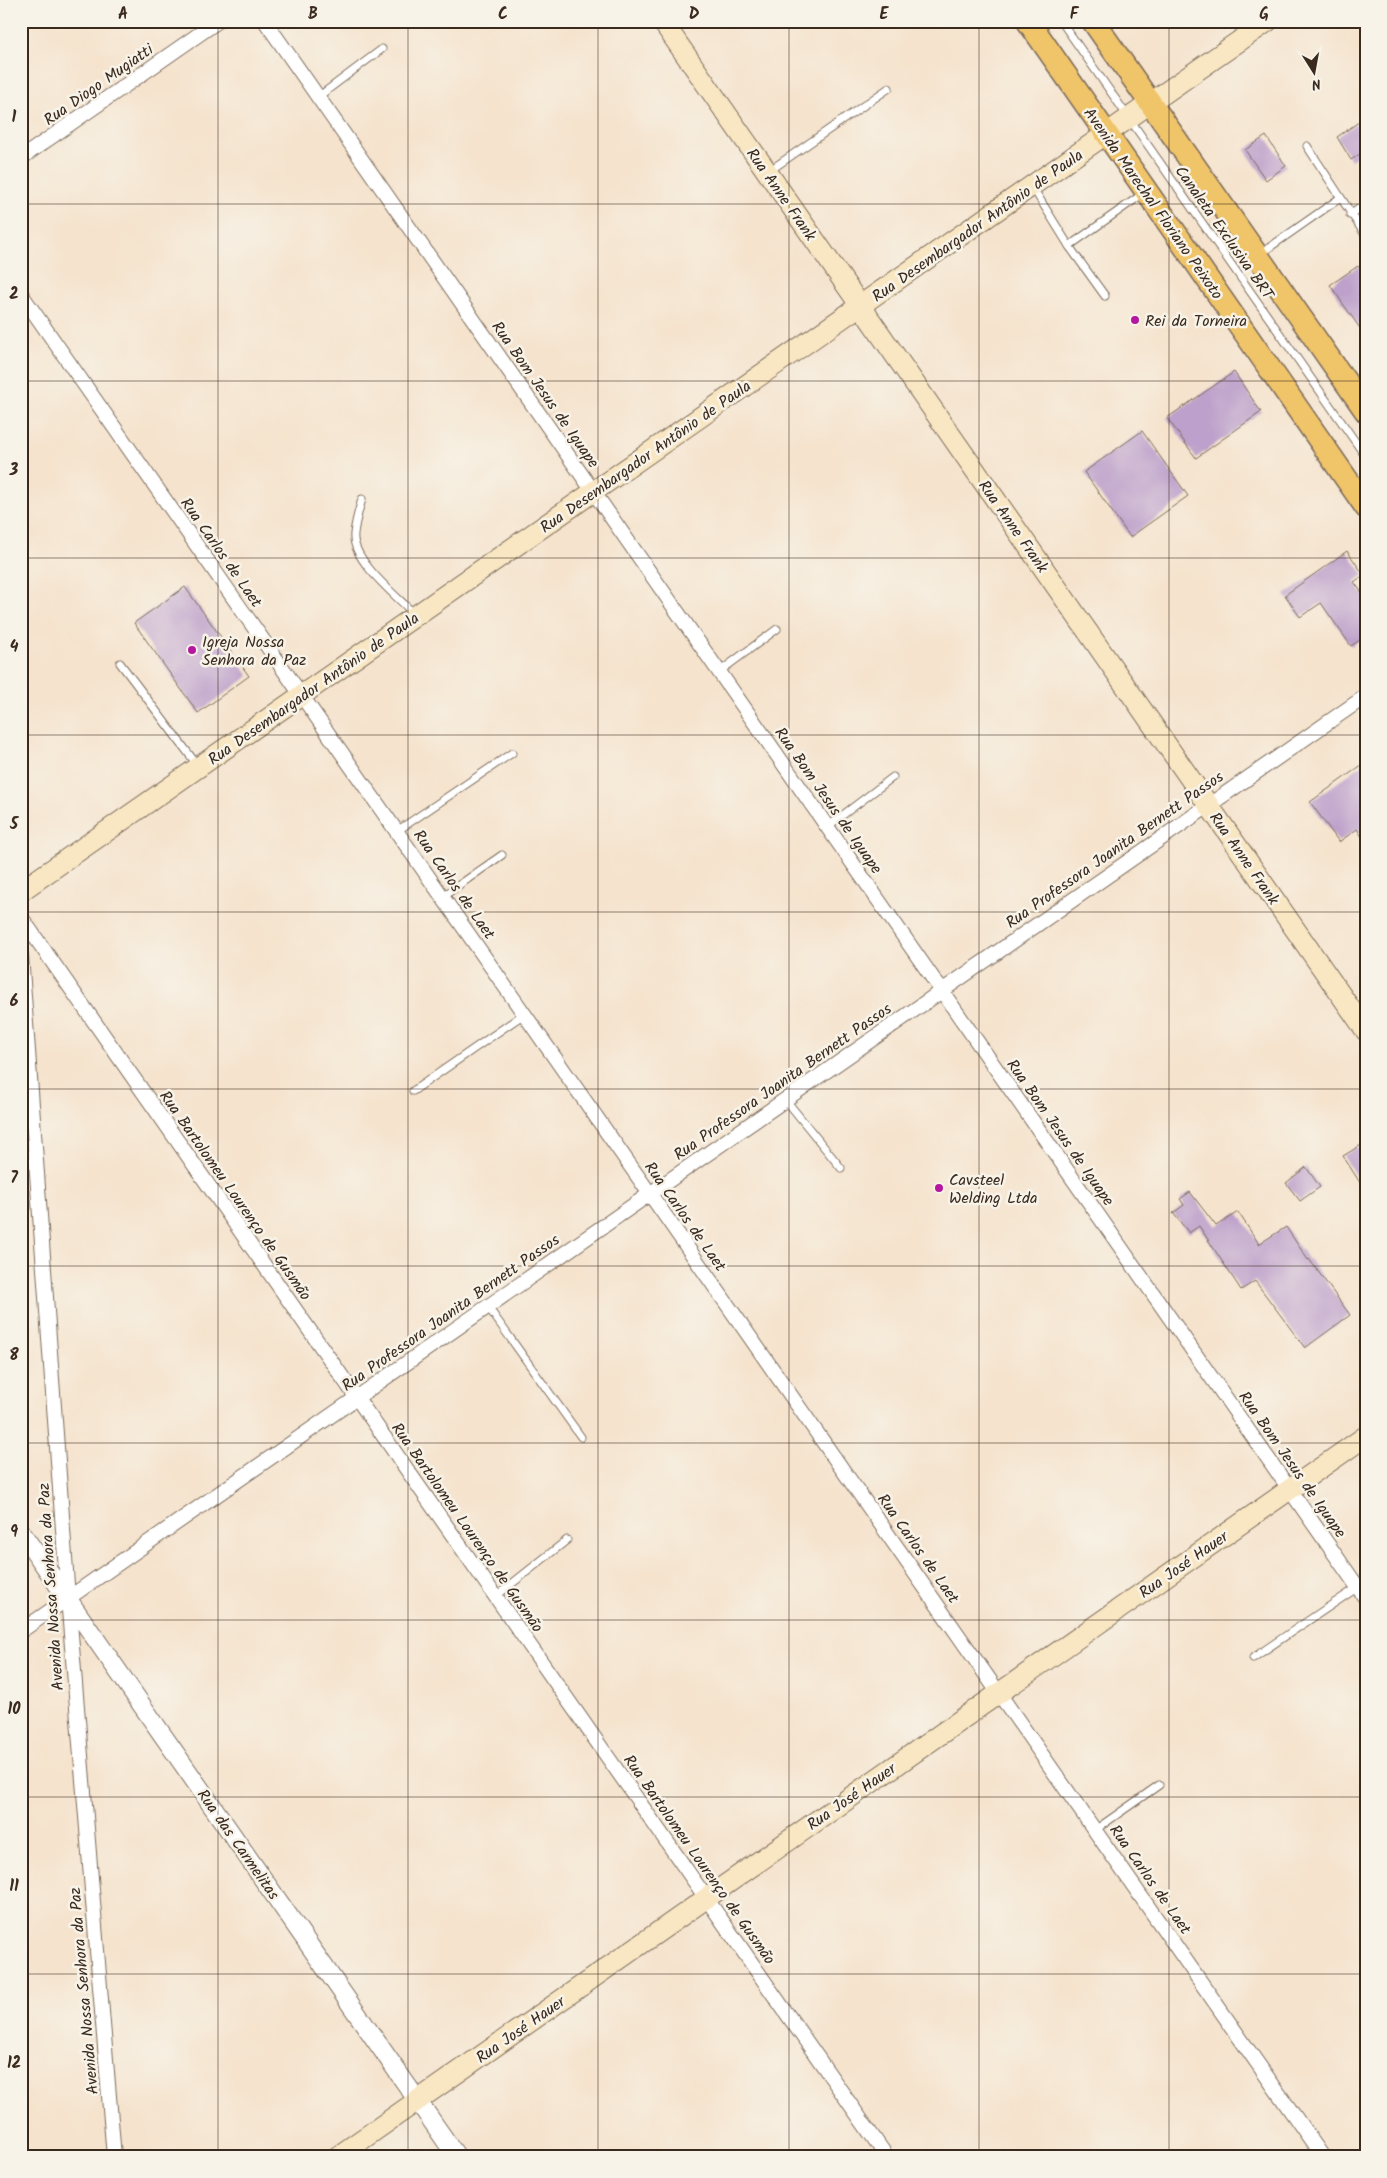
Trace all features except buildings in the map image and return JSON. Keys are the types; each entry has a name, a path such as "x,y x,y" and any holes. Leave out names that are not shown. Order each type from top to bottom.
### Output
{"main road":[{"name":"Rua Anne Frank","path":"662,21 1365,1030"},
{"name":"Avenida Marechal Floriano Peixoto","path":"1028,21 1366,507"},
{"path":"1093,21 1366,411"},
{"name":"Rua Desembargador Antônio de Paula","path":"21,891 1268,21"},
{"name":"Rua José Hauer","path":"337,2157 1366,1436"}],"street":[{"name":"Rua Diogo Mugiatti","path":"21,158 218,21"},
{"name":"Rua Bom Jesus de Iguape","path":"265,21 1366,1599"},
{"name":"Rua Carlos de Laet","path":"21,294 1323,2157"},
{"name":"Rua Professora Joanita Bernett Passos","path":"21,1631 1366,696"},
{"name":"Rua Bartolomeu Lourenço de Gusmão","path":"21,917 886,2157"},
{"name":"Avenida Nossa Senhora da Paz","path":"21,955 68,1598 114,2157"},
{"name":"Rua das Carmelitas","path":"21,1532 457,2157"}],"lane":[{"name":"Canaleta Exclusiva BRT","path":"1061,21 1366,457"},
{"path":"318,97 382,48"},
{"path":"767,172 890,88"},
{"path":"1307,146 1366,236"},
{"path":"1032,186 1069,246 1105,296"},
{"path":"1069,246 1146,191"},
{"path":"1257,255 1340,198"},
{"path":"1350,214 1366,204"},
{"path":"362,499 354,536 358,552 364,563 416,616"},
{"path":"718,672 777,629"},
{"path":"120,663 199,768"},
{"path":"397,831 512,753"},
{"path":"827,827 893,777"},
{"path":"442,897 502,854"},
{"path":"412,1091 524,1014"},
{"path":"786,1099 840,1168"},
{"path":"488,1307 580,1437"},
{"path":"495,1597 567,1540"},
{"path":"1252,1658 1358,1587"},
{"path":"1095,1830 1159,1785"}],"place":[{"name":"Rei da Torneira","path":"1135,320"},
{"name":"Igreja Nossa Senhora da Paz","path":"192,650"},
{"name":"Cavsteel Welding Ltda","path":"939,1188"}]}
